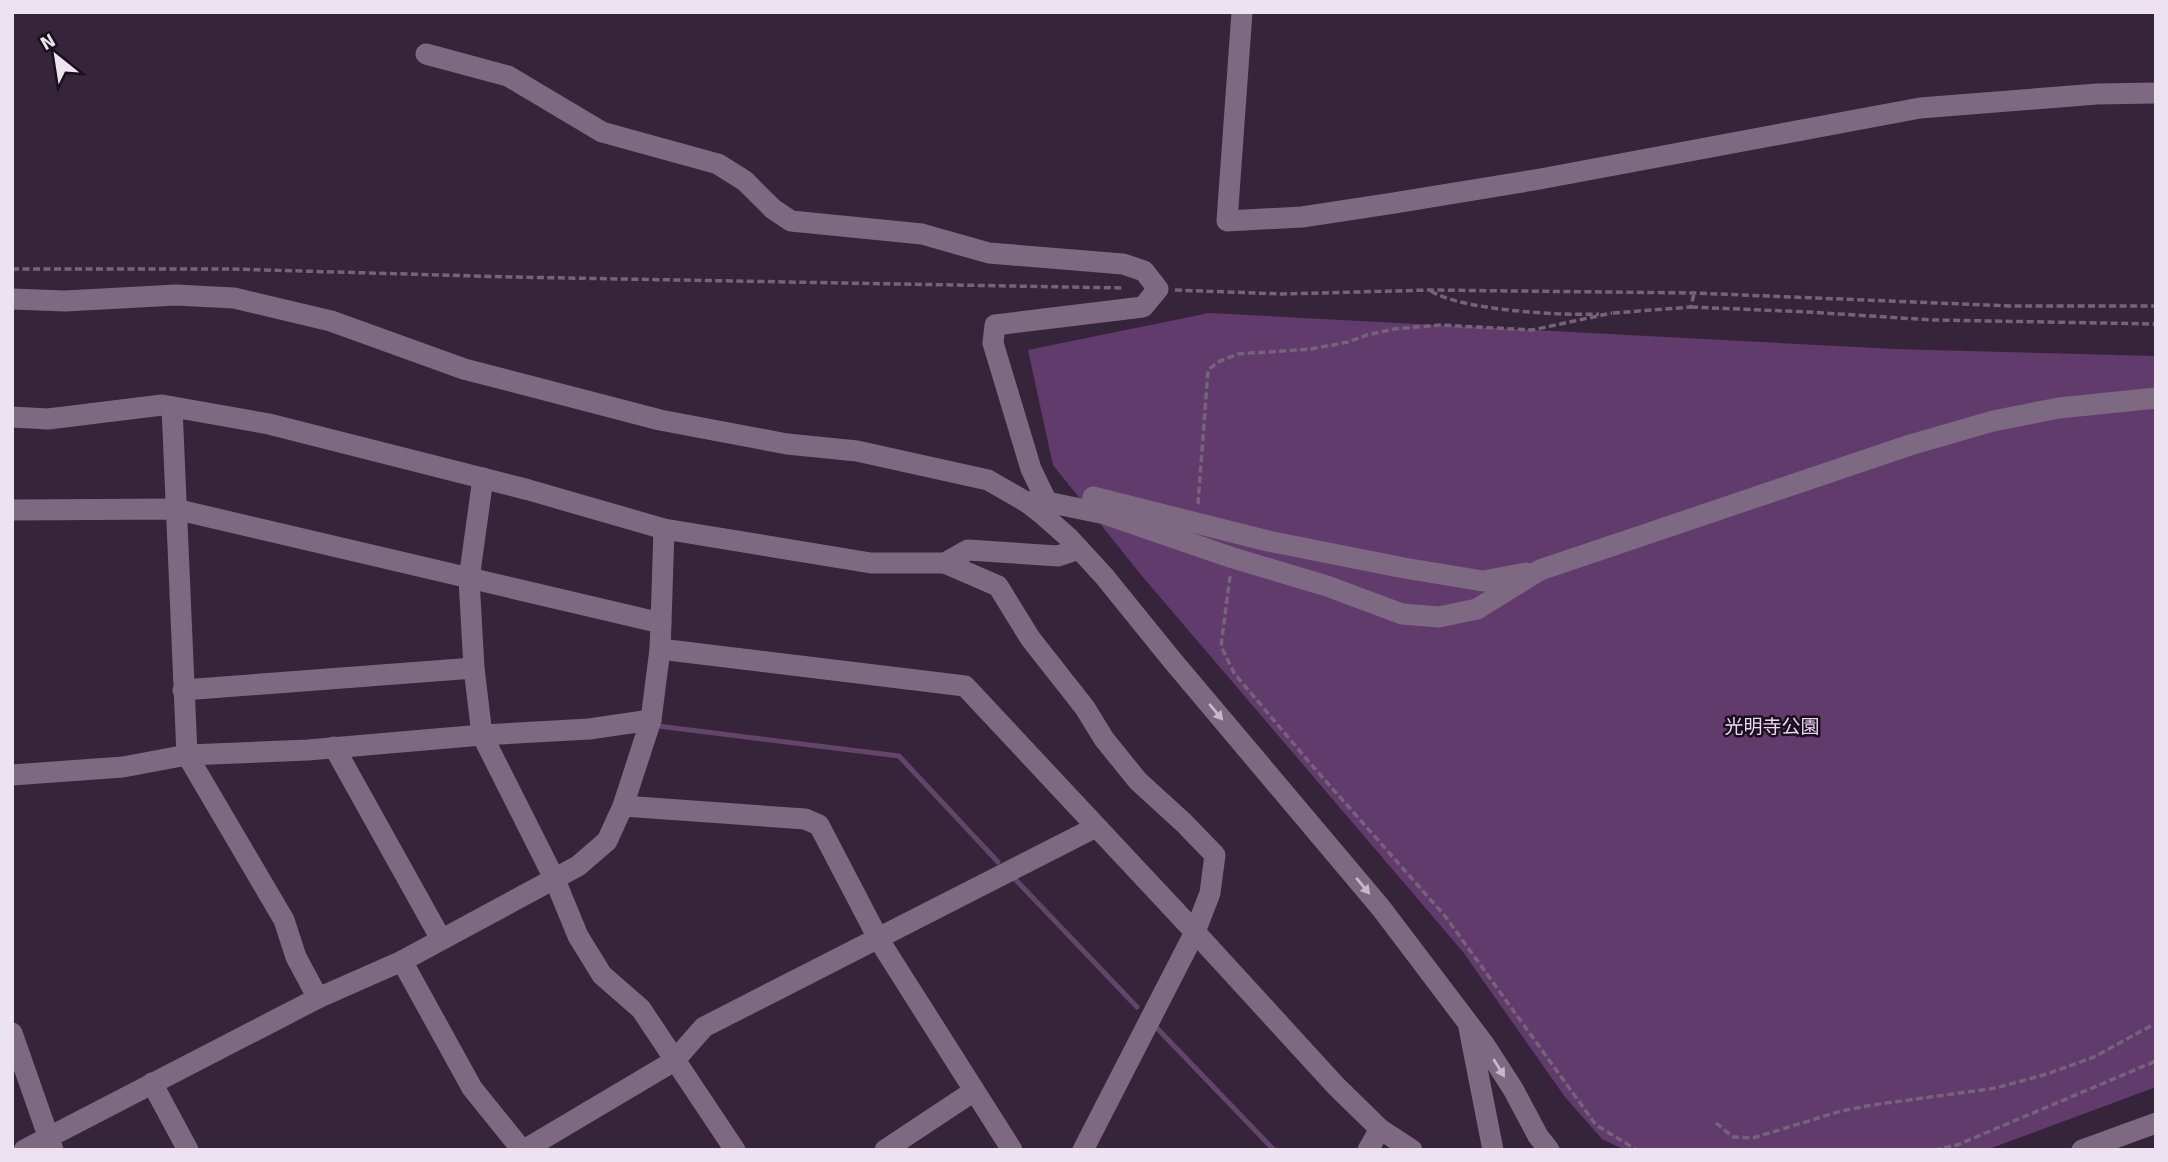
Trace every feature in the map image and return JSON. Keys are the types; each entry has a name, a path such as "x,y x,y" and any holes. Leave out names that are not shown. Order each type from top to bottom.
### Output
{"street":[{"path":"1241,12 1227,220 1302,217 1407,201 1809,131 1920,108 2097,94 2156,93"},
{"path":"425,54 508,76 601,132 718,164 745,181 773,209 791,221 922,234 989,253 1123,264 1144,271 1158,289 1143,307 995,325 993,343 1038,497 1381,908 1506,1077 1538,1136 1549,1150"},
{"path":"12,299 65,301 176,295 234,298 331,321 464,369 660,421 787,444 857,450 988,480 1038,497 1105,514 1233,558 1327,586 1402,614 1439,617 1477,609 1540,570"},
{"path":"1038,497 1108,500 1268,541 1483,581 1540,570 1896,449 1981,424 2059,408 2156,398"},
{"path":"12,417 48,419 162,405 269,424 483,478 664,529 871,563 945,563 998,586 1030,638 1085,708 1104,739 1138,781 1214,855 1210,893 1195,932 1083,1150"},
{"path":"172,407 187,755 284,920 296,957 318,998"},
{"path":"483,478 470,579 474,668 482,735 555,880 578,936 602,975 641,1009 735,1150"},
{"path":"12,510 175,509 661,623"},
{"path":"24,1150 51,1143 152,1083 318,998 402,961 555,880 578,866 607,841 623,806 651,719 660,649 664,529"},
{"path":"945,563 968,550 1058,556 1079,549"},
{"path":"660,649 965,686 1336,1086 1380,1129 1412,1150"},
{"path":"183,690 474,668"},
{"path":"12,775 123,767 187,755 589,729 651,719"},
{"path":"334,747 441,939"},
{"path":"623,806 805,819 819,825 879,940 1012,1150"},
{"path":"402,961 471,1088 523,1150 674,1061 704,1027 1097,827"},
{"path":"1468,1024 1493,1150"},
{"path":"12,1033 51,1143"},
{"path":"152,1083 188,1150"},
{"path":"885,1150 975,1091"},
{"path":"2082,1150 2156,1123"},
{"path":"1368,1150 1380,1129"}],"path":[{"path":"12,269 231,269 1282,294 1430,290 1694,293 2011,306 2156,306"},
{"path":"1430,290 1443,299 1563,316 1691,307 1933,320 2156,324"},
{"path":"1691,307 1694,293"},
{"path":"1198,508 1208,370 1220,361 1238,354 1311,349 1394,329 1440,326 1532,330 1612,313"},
{"path":"1233,558 1221,646 1234,673 1444,916 1596,1125 1637,1150"},
{"path":"1716,1123 1733,1137 1754,1138 1872,1104 1996,1088 2094,1057 2156,1023"},
{"path":"1934,1150 1957,1145 2156,1061"}],"green space":[{"name":"光明寺公園","path":"1209,313 1893,349 2156,356 2156,1087 1986,1150 1625,1150 1602,1139 1565,1097 1463,952 1142,576 1053,465 1028,350"}],"waterway":[{"path":"658,726 899,756 998,862"},
{"path":"1011,875 1137,1007"},
{"path":"1153,1024 1274,1150"}]}
